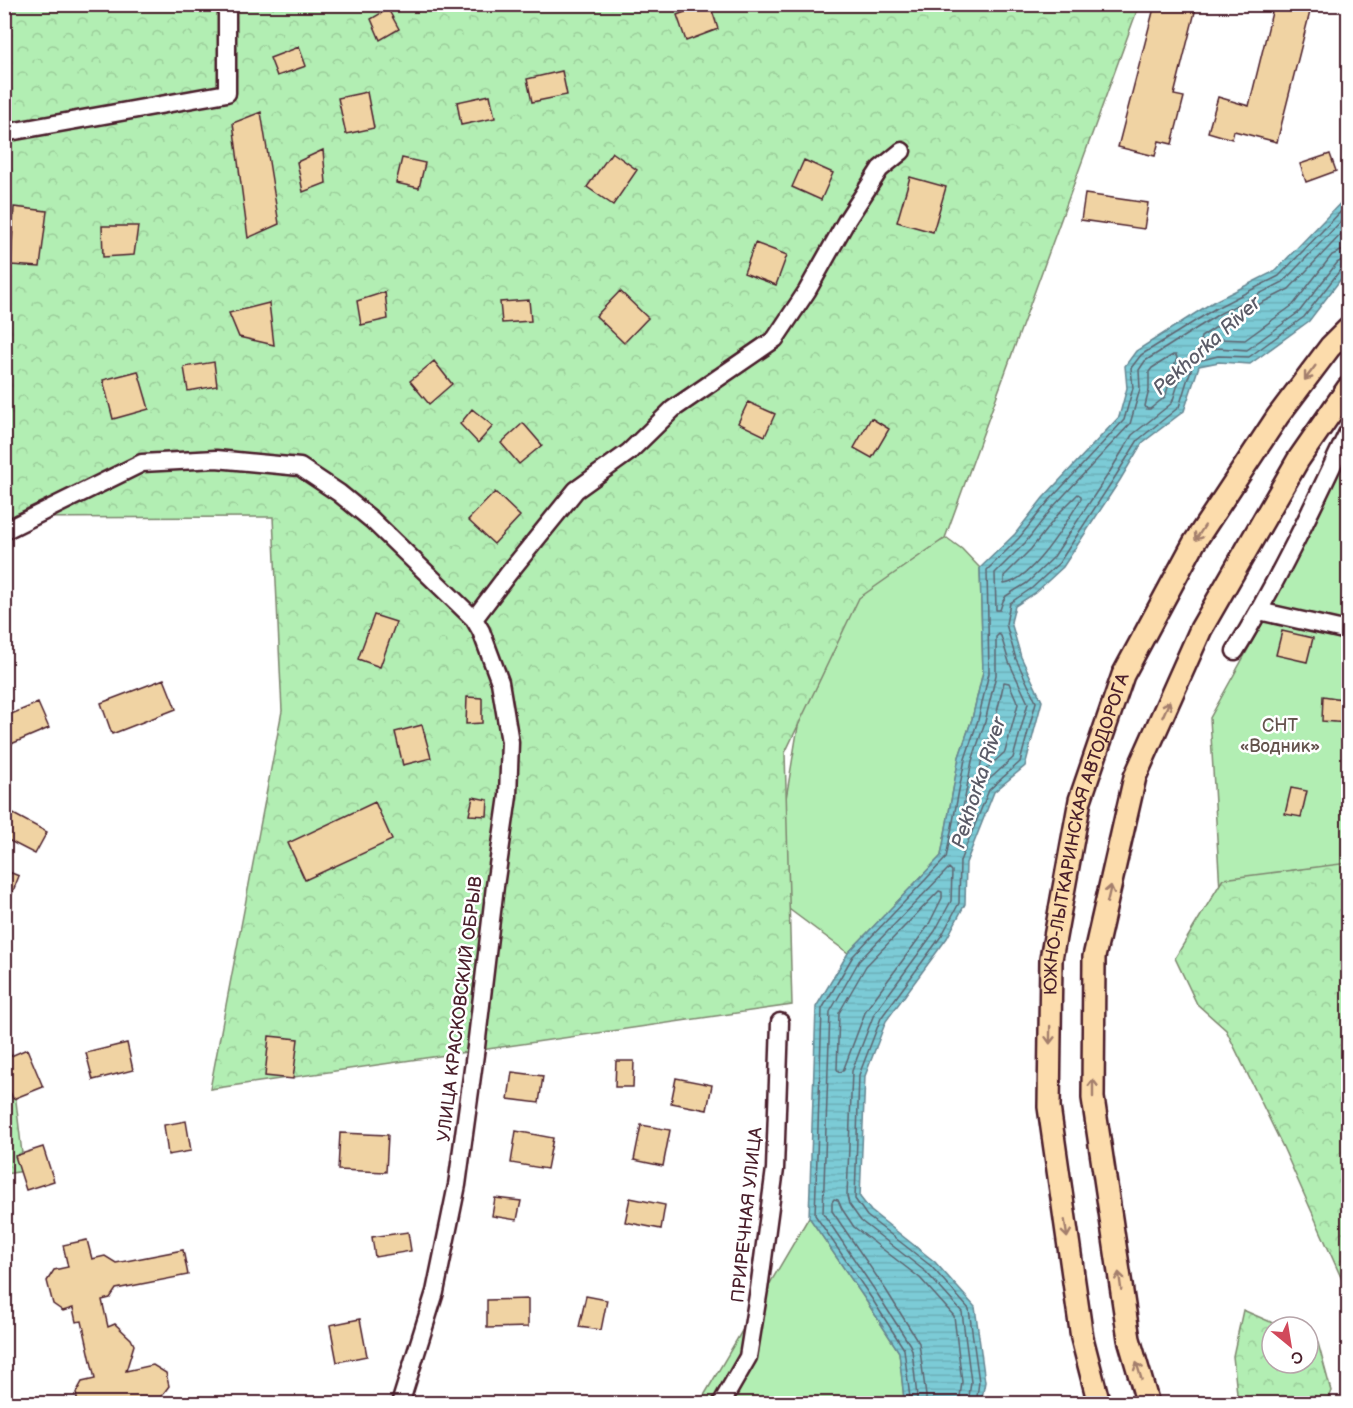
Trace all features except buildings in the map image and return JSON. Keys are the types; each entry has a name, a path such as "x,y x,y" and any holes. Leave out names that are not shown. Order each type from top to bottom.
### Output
{"main road":[{"name":"ЮЖНО-ЛЫТКАРИНСКАЯ АВТОДОРОГА","path":"1099,1404 1082,1338 1049,1107 1051,959 1080,800 1123,675 1194,543 1278,416 1330,347 1348,329"},
{"name":"ЮЖНО-ЛЫТКАРИНСКАЯ АВТОДОРОГА","path":"1148,1404 1129,1339 1093,1098 1094,957 1135,777 1201,629 1298,460 1348,388"}],"street":[{"path":"4,133 227,93 227,4"},
{"path":"474,619 576,490 629,452 673,409 775,339 807,291 847,220 880,170 902,151"},
{"path":"1235,651 1259,612 1300,533 1348,432"},
{"name":"УЛИЦА КРАСКОВСКИЙ ОБРЫВ","path":"4,531 141,464 216,459 300,467 339,493 372,520 474,619 481,631 500,682 510,742 508,796 457,1185 435,1292 400,1404"},
{"path":"1259,612 1348,631"},
{"name":"ПРИРЕЧНАЯ УЛИЦА","path":"721,1404 748,1357 759,1289 775,1169 780,1022"}],"green space":[{"path":"4,5 1139,5 945,538 859,598 785,753 792,1005 210,1089 282,711 273,517 5,518"},
{"name":"СНТ «Водник»","path":"1348,456 1348,888 1221,907 1210,718 1262,624"},
{"path":"947,538 962,549 980,568 983,672 972,719 959,757 941,856 848,953 770,895 819,600"},
{"path":"1348,863 1348,1293 1283,1147 1226,1030 1197,1004 1175,958 1223,879"},
{"path":"4,996 24,1171 5,1174 4,1174"},
{"path":"809,1217 899,1352 903,1403 699,1404"},
{"path":"1243,1310 1260,1317 1260,1375 1320,1375 1320,1350 1331,1391 1326,1403 1238,1403 1233,1356"}],"water":[{"name":"Pekhorka River","path":"1348,195 1347,271 1309,321 1250,364 1219,362 1199,366 1184,411 1142,443 1063,567 1035,593 1015,606 1011,622 1021,657 1042,701 1025,766 994,792 966,863 965,904 947,938 886,1021 865,1076 860,1197 871,1211 935,1262 975,1307 985,1382 981,1403 903,1403 899,1352 809,1217 816,1007 848,953 941,856 959,757 972,719 983,672 980,568 1015,534 1043,498 1119,417 1127,388 1125,366 1136,351 1213,302 1275,271"}]}
